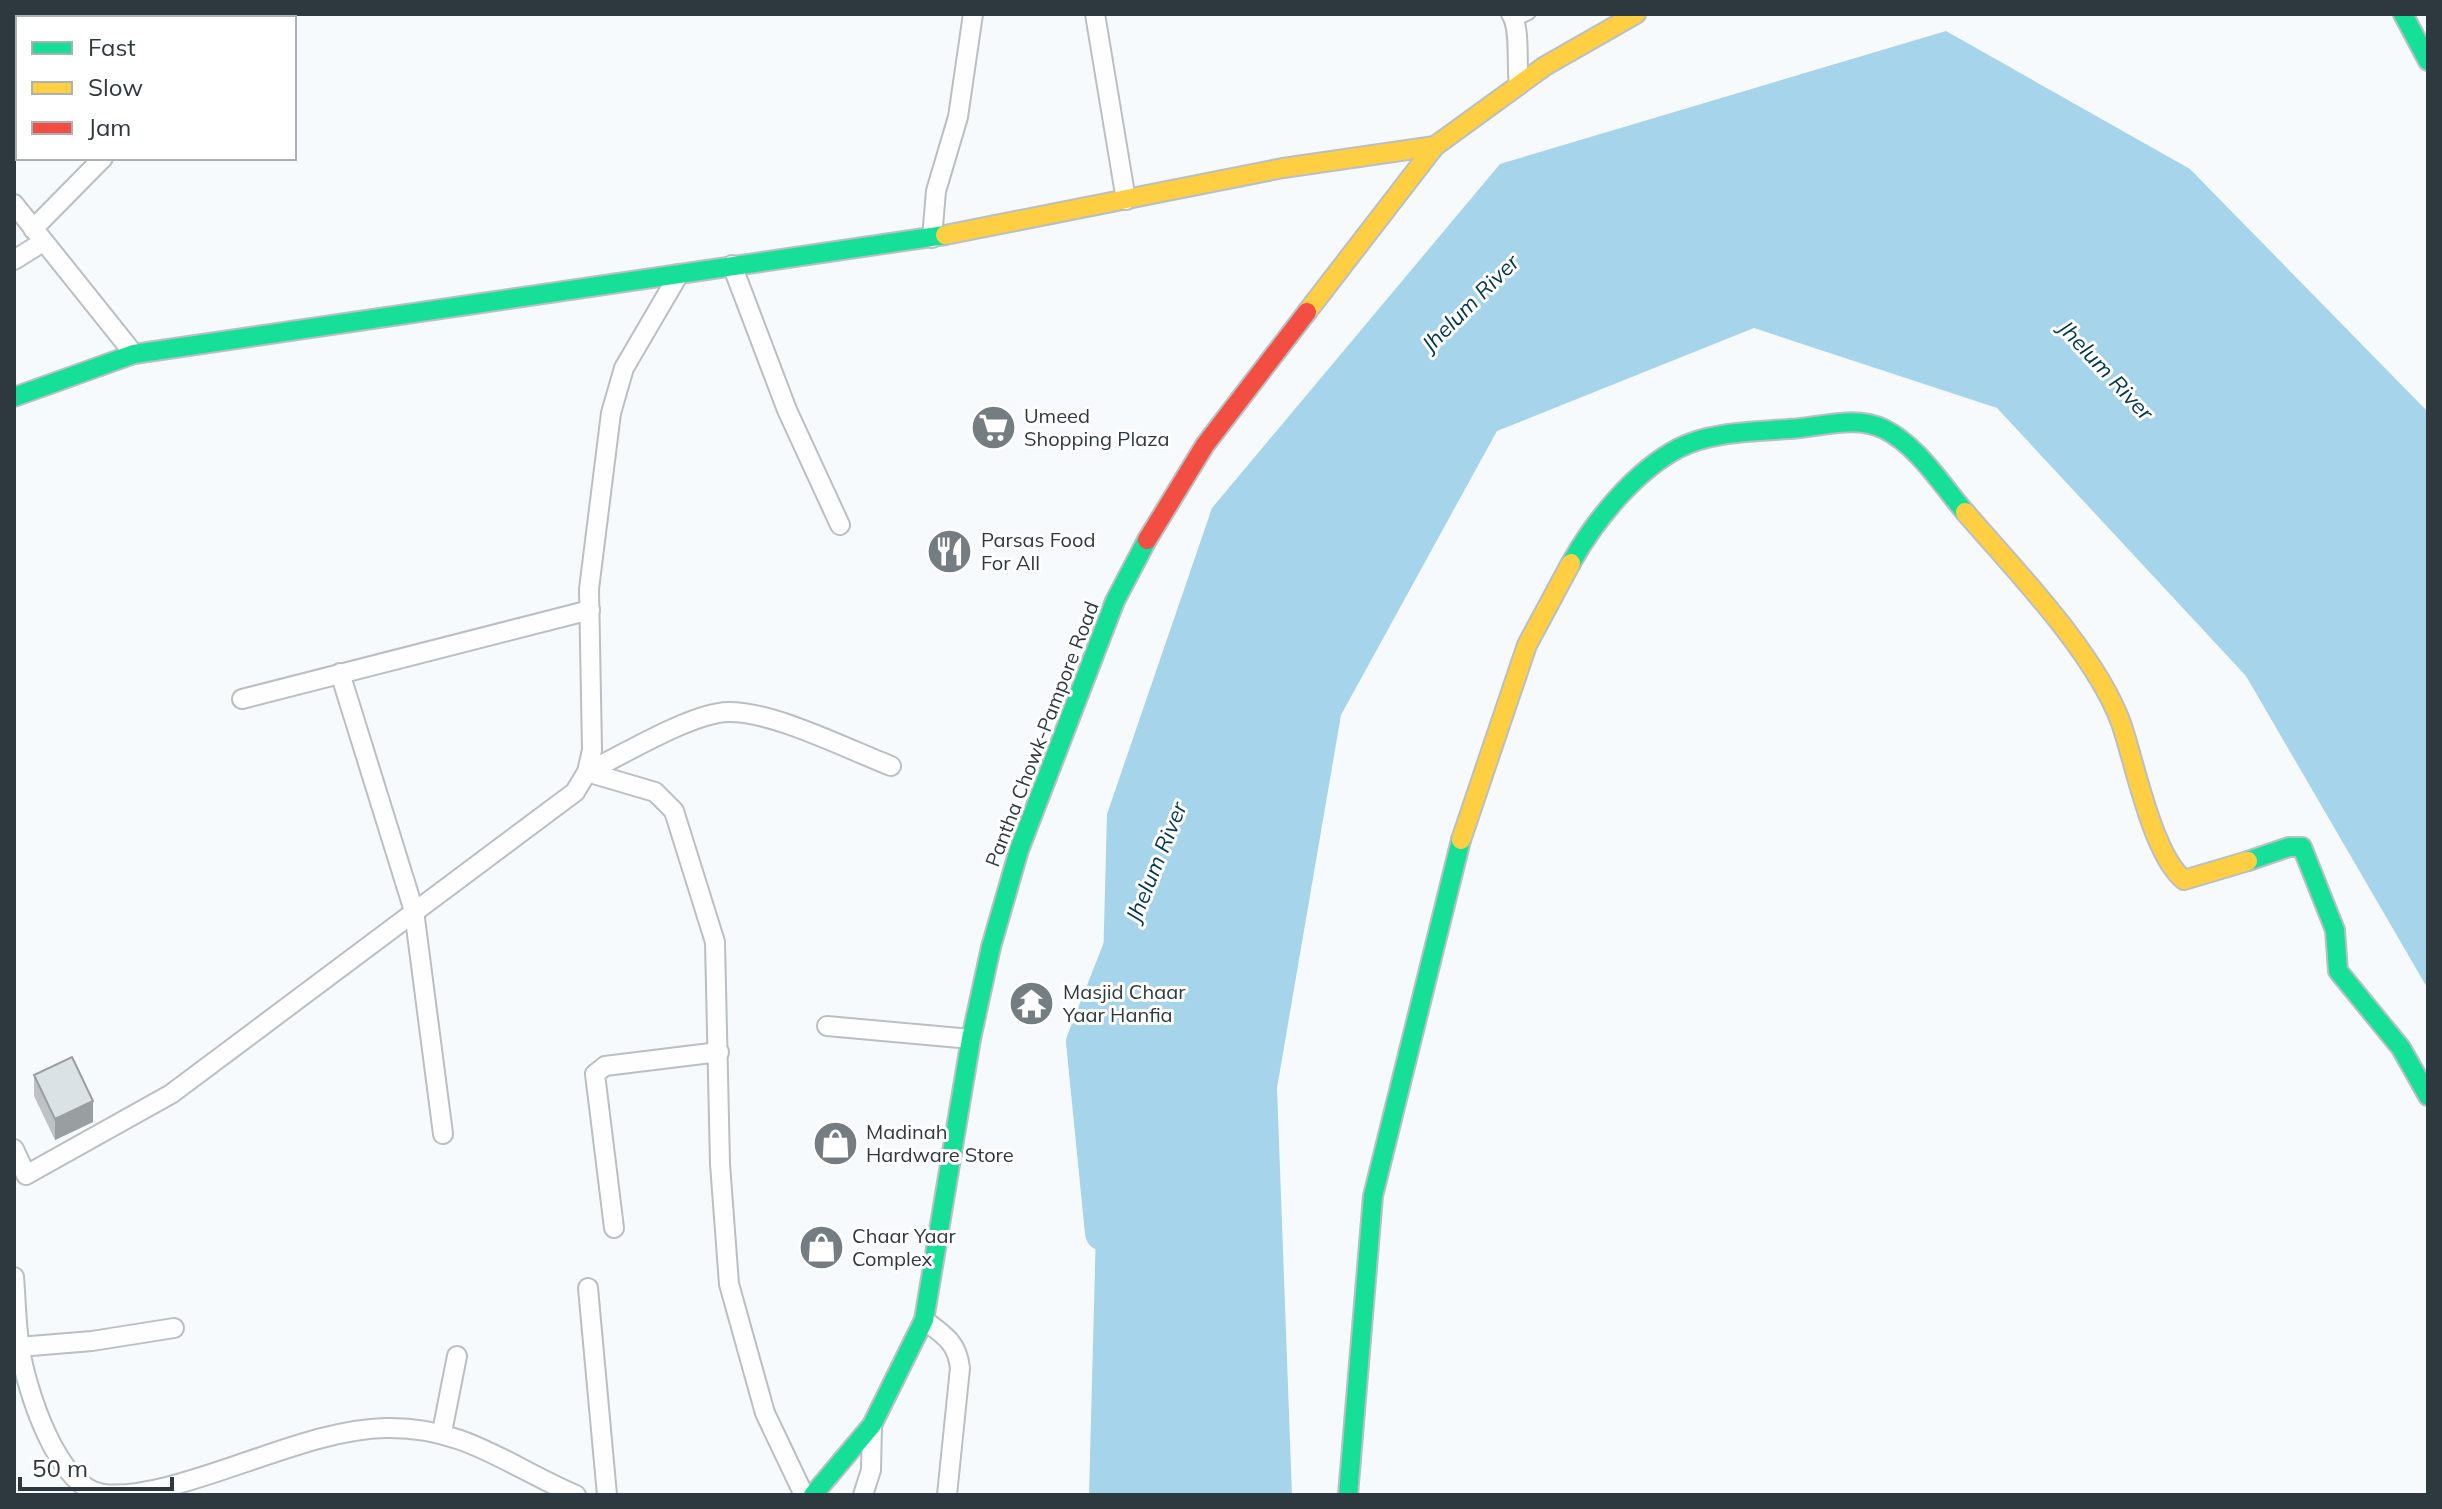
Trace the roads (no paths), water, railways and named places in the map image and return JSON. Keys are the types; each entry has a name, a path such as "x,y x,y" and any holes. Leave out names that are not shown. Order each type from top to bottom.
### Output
{"street":[{"path":"932,238 936,191 958,117 973,14"},
{"path":"1095,14 1126,200"},
{"name":"Pantha Chowk-Pampore Road","path":"813,1495 872,1425 924,1320 971,1039 991,947 1019,850 1115,601 1149,537 1205,445 1435,146 1545,66 1636,14"},
{"path":"2403,14 2428,61"},
{"path":"1519,16 1519,85"},
{"path":"14,397 134,354 932,238 1283,168 1435,146"},
{"path":"14,260 101,160"},
{"path":"14,204 134,354"},
{"path":"732,265 787,410 840,525"},
{"path":"14,1149 20,1179 171,1094 575,792 587,772 592,750 590,610 595,529 616,391 624,368 679,274"},
{"path":"1348,1495 1373,1196 1465,822 1527,645 1583,541 1632,483 1680,447 1698,441 1861,421 1884,429 1907,444 2037,596 2110,697 2148,812 2174,872 2184,880 2196,879 2289,847 2302,847 2308,855 2335,930 2338,971 2401,1048 2428,1096"},
{"path":"242,699 590,610"},
{"path":"340,673 414,911 426,1027 443,1134"},
{"path":"587,772 702,717 726,712 754,713 891,766"},
{"path":"587,772 655,792 674,811 715,942 720,1164 729,1284 765,1413 804,1495"},
{"path":"827,1026 971,1039"},
{"path":"614,1228 595,1074 605,1066 719,1052"},
{"path":"14,1277 19,1347 30,1395 75,1480 87,1489 103,1494 148,1492 298,1445 383,1428 442,1432 576,1495"},
{"path":"588,1288 607,1495"},
{"path":"924,1320 954,1342 959,1358 947,1495"},
{"path":"19,1347 174,1328"},
{"path":"442,1432 457,1356"},
{"path":"863,1495 871,1470 872,1425"}],"water":[{"path":"1946,31 2190,169 2428,412 2428,989 2246,676 1997,408 1754,328 1497,431 1341,715 1277,1088 1292,1495 1089,1495 1107,814 1212,508 1500,164"}],"waterway":[{"name":"Jhelum River","path":"1103,1233 1084,1042 1121,948"}],"place":[{"name":"Umeed Shopping Plaza","path":"993,427"},
{"name":"Parsas Food For All","path":"950,551"},
{"name":"Masjid Chaar Yaar Hanfia","path":"1032,1004"},
{"name":"Madinah Hardware Store","path":"835,1143"},
{"name":"Chaar Yaar Complex","path":"821,1247"}]}
